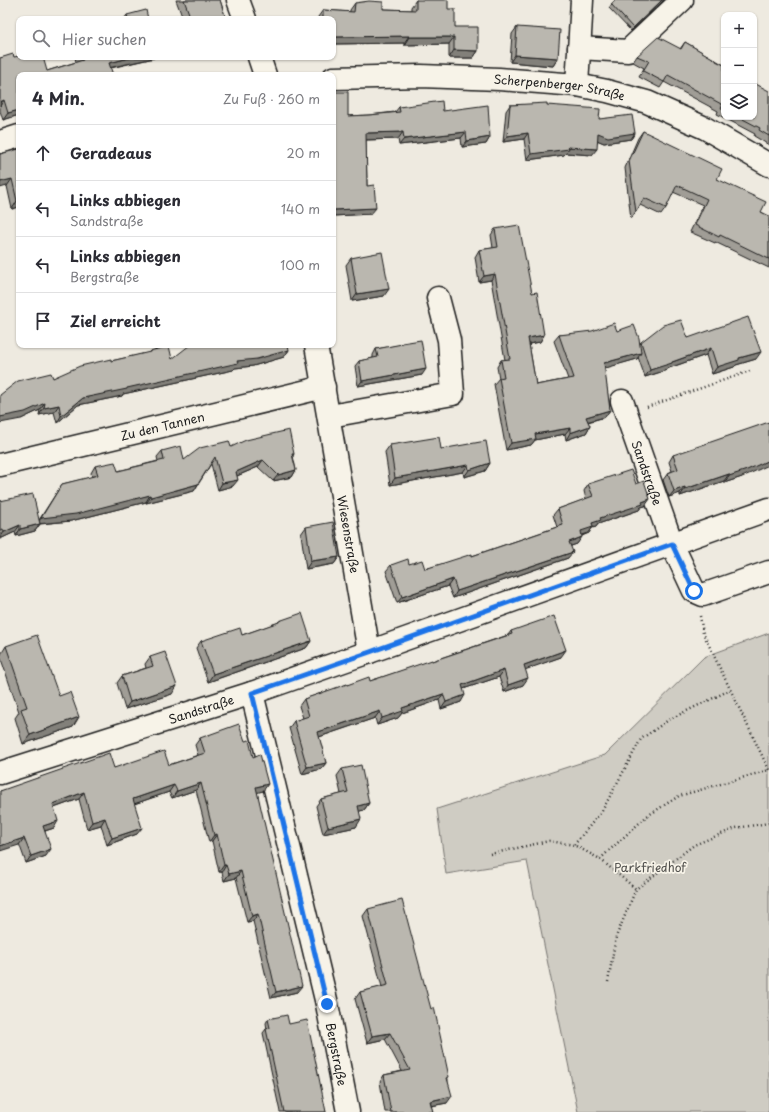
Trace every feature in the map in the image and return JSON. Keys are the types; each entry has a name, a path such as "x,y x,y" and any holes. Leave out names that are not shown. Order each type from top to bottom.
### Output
{"street":[{"path":"238,0 244,16"},
{"path":"577,85 582,0"},
{"path":"579,48 628,50 682,0"},
{"path":"260,60 264,72"},
{"name":"Scherpenberger Straße","path":"336,78 420,76 499,79 577,85 647,102 705,128 769,165"},
{"path":"0,142 16,137"},
{"path":"330,416 453,394 449,340 438,298"},
{"name":"Wiesenstraße","path":"317,348 330,416 370,652"},
{"name":"Zu den Tannen","path":"0,465 324,387"},
{"name":"Sandstraße","path":"624,408 672,544"},
{"name":"Sandstraße","path":"0,773 252,693 769,509"},
{"path":"672,544 694,591 703,596 769,572"},
{"name":"Bergstraße","path":"252,693 327,1004 348,1112"}],"path":[{"path":"624,408 750,371"},
{"path":"600,859 647,816 679,796 769,770 704,633 694,591"},
{"path":"574,845 602,810 641,738 670,719 730,690"},
{"path":"608,982 616,937 636,889 694,845 736,828 769,823"},
{"path":"490,854 549,841 574,845 600,859 636,889"}],"green space":[{"name":"Parkfriedhof","path":"769,633 769,1112 578,1112 527,861 446,874 437,809 605,755 704,657"}],"building":[{"path":"184,0 220,0 225,16 190,16"},
{"path":"416,0 448,0 448,9 455,9 455,27 478,27 478,51 454,50 454,37 336,37 336,16 323,16 323,10 354,12 355,3 369,1 383,2 383,9 416,10"},
{"path":"616,0 662,0 633,28 611,4"},
{"path":"146,10 147,16 127,16"},
{"path":"517,27 560,30 558,58 515,55"},
{"path":"658,37 681,49 685,42 721,64 721,104 668,75 664,82 643,71 649,61 637,56"},
{"path":"13,54 14,57 16,57 16,60 44,60 47,71 83,60 121,60 109,63 112,72 16,72 16,111 8,113 4,100 0,102 0,58"},
{"path":"757,85 769,91 769,136 759,130 760,128 745,120 757,120"},
{"path":"336,92 348,92 348,116 400,112 399,107 442,101 443,111 488,105 490,137 467,141 466,132 404,139 403,132 366,133 367,186 374,185 376,208 336,210"},
{"path":"547,103 547,105 600,109 599,119 632,115 635,133 608,137 598,133 597,149 568,147 569,149 531,154 528,133 507,136 510,105"},
{"path":"643,131 722,169 717,179 766,202 761,212 769,216 769,259 720,235 719,237 695,225 707,199 677,185 666,208 644,198 636,212 629,161"},
{"path":"16,150 16,197 12,179 0,182 0,154"},
{"path":"519,225 532,293 537,292 544,335 528,338 536,385 574,378 559,335 592,331 614,323 617,331 634,325 639,338 641,353 604,363 610,410 586,417 590,426 570,433 570,428 535,434 536,439 511,443 499,378 504,377 501,360 510,359 495,274 484,276 479,250 498,247 495,229"},
{"path":"382,252 389,289 357,294 351,258"},
{"path":"748,317 761,352 739,358 739,360 717,367 711,348 650,370 641,342 663,325 681,320 688,338"},
{"path":"421,340 426,369 362,381 359,361 378,357 376,349"},
{"path":"161,348 169,348 172,359 186,348 289,348 289,350 257,359 237,361 238,363 83,398 61,416 59,405 44,408 45,403 25,412 0,417 0,395 18,381 51,373 53,378 80,366 111,359 111,361"},
{"path":"769,422 769,460 729,476 729,474 685,489 685,487 674,491 668,473 678,469 673,455"},
{"path":"289,430 296,470 278,475 263,460 236,472 238,480 222,483 215,457 198,484 151,497 150,495 76,514 41,518 62,484 98,475 95,466 115,462 118,471 164,460 162,451 181,446 184,460 200,448 229,441 231,447 246,440"},
{"path":"439,437 441,449 486,441 490,463 469,470 468,465 395,478 390,445"},
{"path":"631,470 636,484 644,481 650,499 642,502 643,504 600,518 601,520 592,523 593,527 581,531 582,537 569,542 573,552 457,591 453,579 402,597 391,565 408,559 409,564 422,560 425,569 472,554 472,556 563,525 558,509 593,496 588,484"},
{"path":"33,494 40,524 20,529 20,525 4,532 3,529 0,530 0,501"},
{"path":"333,522 339,557 311,561 306,527"},
{"path":"302,613 311,641 213,674 201,641 240,628 242,635"},
{"path":"554,616 566,650 524,665 528,678 508,685 504,670 462,685 465,695 446,702 443,694 402,708 403,711 382,718 380,711 318,732 326,763 307,767 294,721 309,716 304,699 369,677 370,681 432,661 512,634 511,631"},
{"path":"37,635 59,696 70,692 79,717 30,735 21,709 27,707 6,646"},
{"path":"165,652 177,686 130,702 122,676 153,666 150,657"},
{"path":"239,724 245,741 249,740 253,757 260,754 268,784 256,787 302,986 276,992 258,914 252,916 241,871 229,874 226,865 224,865 217,834 214,835 201,783 177,791 174,785 133,799 142,828 112,838 105,818 92,822 84,792 53,804 58,821 43,826 51,849 31,856 24,838 0,846 0,791 109,753 114,768 164,751 169,765 205,753 200,738"},
{"path":"361,765 369,803 358,806 361,819 328,827 321,799 348,792 342,769"},
{"path":"402,900 431,1009 434,1007 449,1077 447,1078 452,1096 430,1101 433,1112 391,1112 384,1075 410,1070 390,1033 372,1036 360,992 388,985 368,909"},
{"path":"287,1015 289,1024 307,1020 326,1112 284,1112 266,1029 270,1028 268,1019"}],"route":[{"path":"327,1004 252,693 672,544 694,591"}]}
